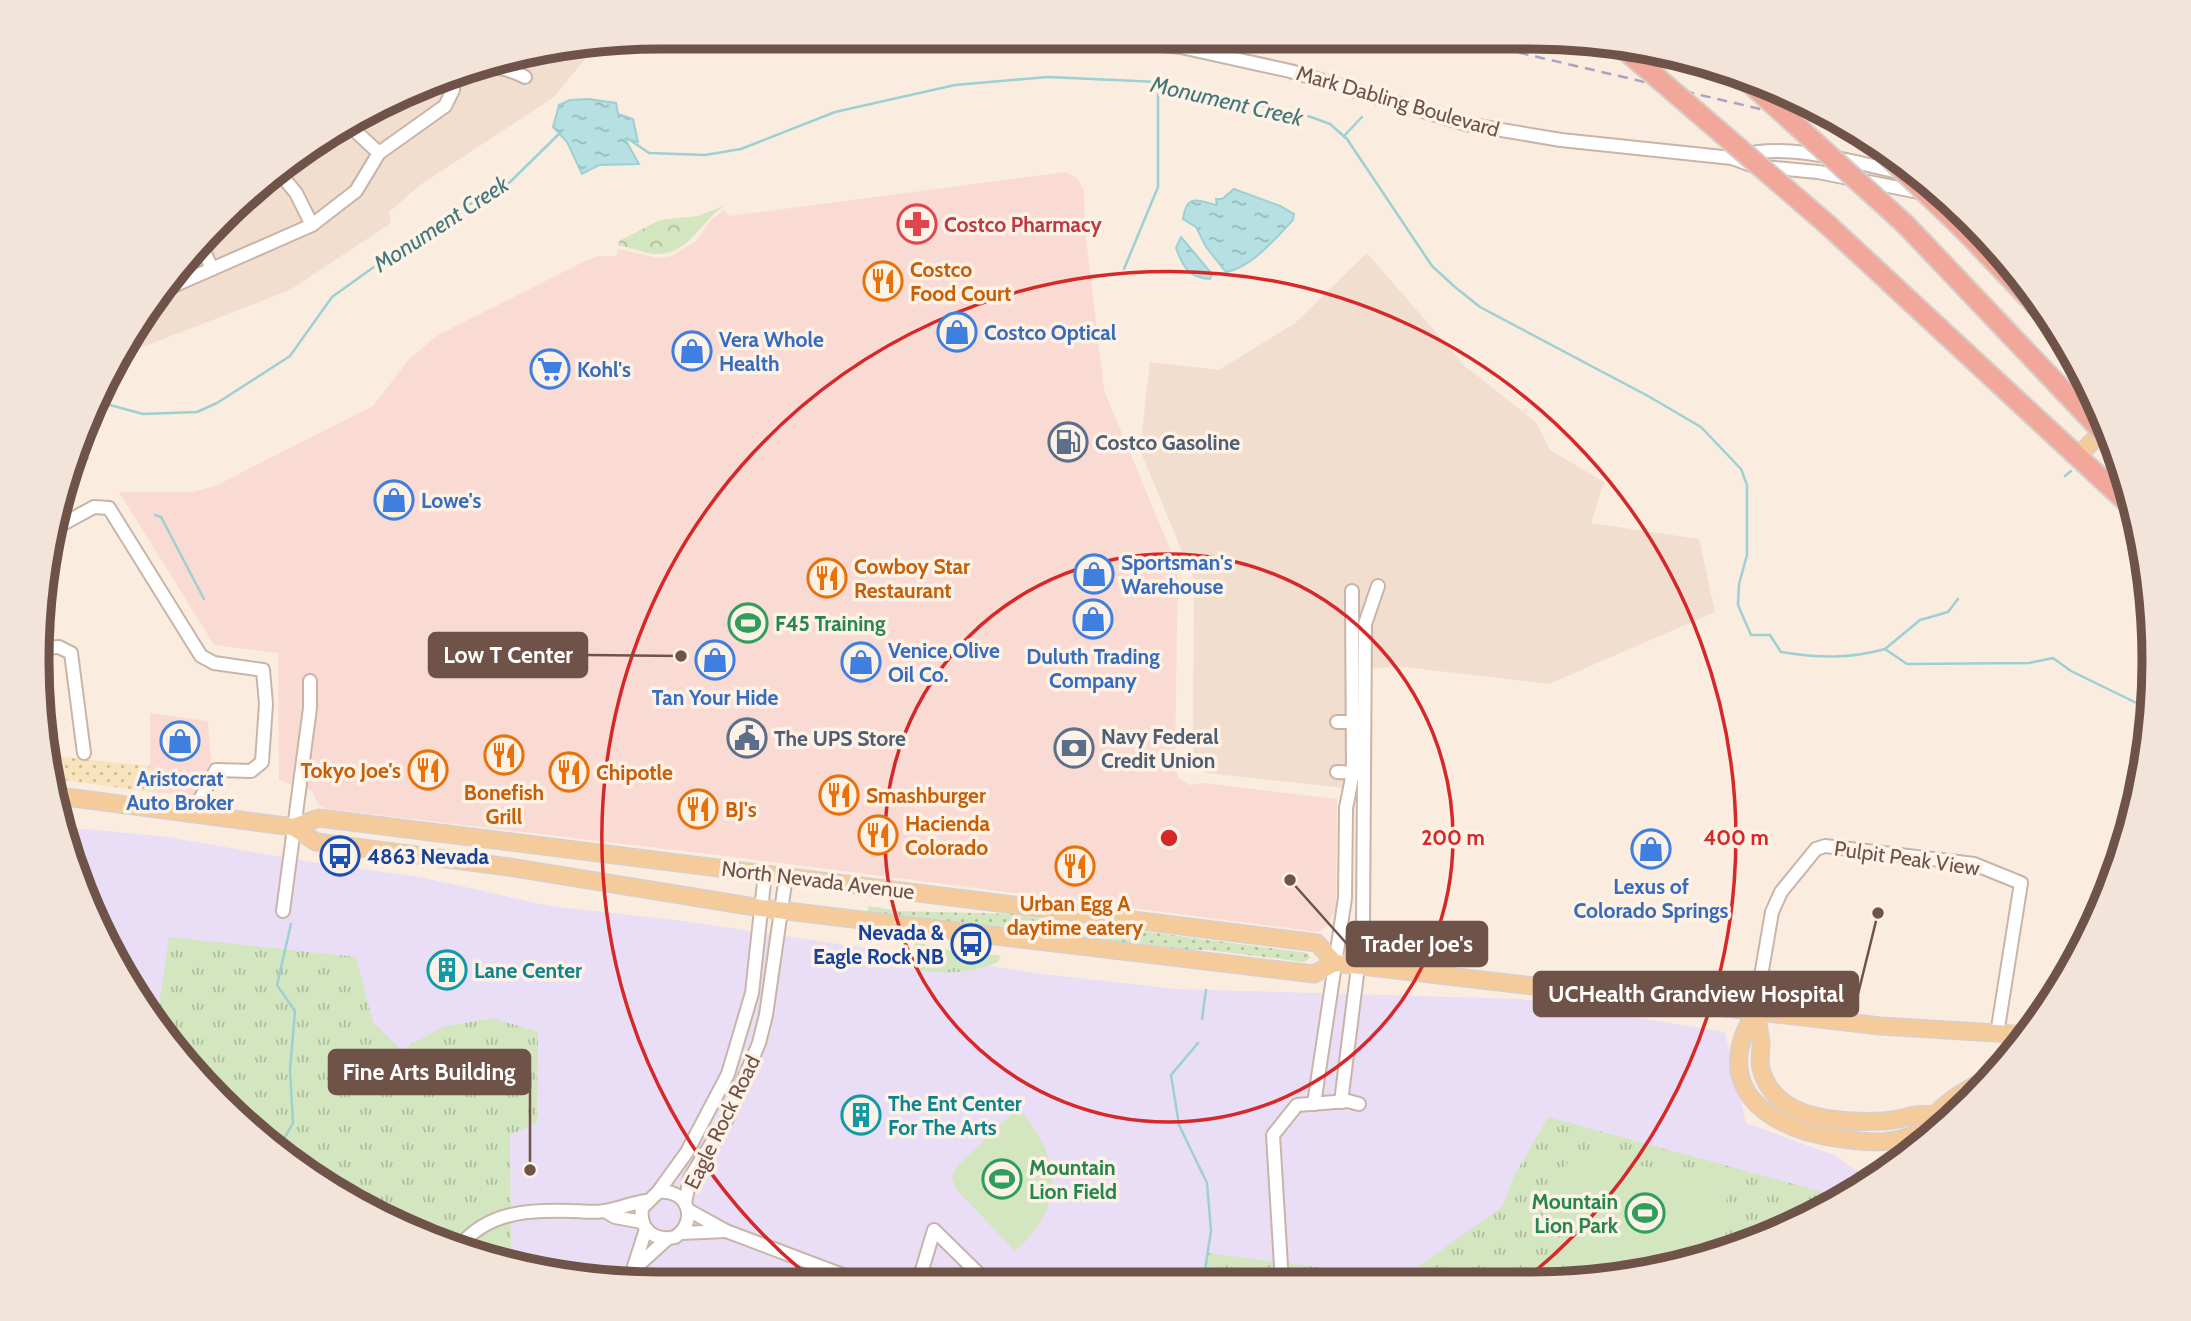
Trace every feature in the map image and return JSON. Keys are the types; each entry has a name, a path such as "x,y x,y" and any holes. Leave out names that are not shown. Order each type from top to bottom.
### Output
{"highway":[{"path":"1635,58 1828,225 2119,495"},
{"path":"1763,95 1905,224 2093,422"},
{"path":"1933,201 1991,258"}],"main road":[{"path":"2077,456 2099,435"},
{"name":"North Nevada Avenue","path":"65,797 293,827 316,842 509,867 761,908 1041,943 1314,974 1335,963 1880,1026 2015,1035"},
{"name":"North Nevada Avenue","path":"293,827 319,818 1317,943 1335,963"},
{"path":"1755,1010 1741,1042 1740,1062 1750,1096 1775,1121 1819,1136 1892,1143 1920,1132"},
{"path":"1755,1010 1761,1042 1760,1066 1767,1087 1788,1106 1837,1120 1889,1121 1920,1113 1932,1115"},
{"path":"1926,1127 1932,1115 1963,1093"}],"street":[{"name":"Mark Dabling Boulevard","path":"1190,49 1290,71 1466,124 1538,137 1732,159 1754,166 1818,172 1925,193"},
{"path":"508,69 525,77"},
{"path":"179,284 312,225 356,191 379,153 445,106 453,85"},
{"path":"355,131 379,153"},
{"name":"Mark Dabling Boulevard","path":"1732,159 1755,151 1820,155 1898,172"},
{"path":"284,178 296,193 312,225"},
{"path":"205,253 212,269"},
{"path":"65,523 94,507 109,508 201,656 214,663 263,670 266,704 262,762 251,771 216,770 192,814"},
{"path":"1359,722 1365,624 1378,586"},
{"path":"1341,1102 1363,927 1359,722 1352,591"},
{"path":"49,647 59,647 71,653 84,753"},
{"path":"283,911 310,708 310,681"},
{"path":"1337,722 1359,722"},
{"path":"1337,772 1359,773"},
{"path":"1314,1104 1345,898 1346,808 1359,773"},
{"name":"Pulpit Peak View","path":"1755,1010 1766,934 1775,903 1816,849 1825,846 1974,864 2021,883 1997,1034"},
{"name":"Eagle Rock Road","path":"646,1201 658,1192 687,1152 728,1074 752,993 765,873"},
{"name":"Eagle Rock Road","path":"681,1233 689,1218 687,1206 690,1178 728,1116 759,1044 766,1015 786,876"},
{"path":"1281,1272 1273,1135 1297,1105 1341,1102 1359,1104"},
{"name":"Eagle Rock Road","path":"658,1192 673,1192 687,1206"},
{"path":"466,1241 483,1225 502,1215 542,1210 606,1211 616,1206 646,1201 644,1226 633,1271"},
{"path":"687,1206 726,1231 835,1272"},
{"path":"606,1211 615,1217 644,1226 659,1238 667,1239"},
{"path":"921,1272 934,1230 977,1272"},
{"path":"635,1271 667,1239 681,1233 726,1231"}],"shaded area":[{"path":"590,53 554,97 420,185 389,212 391,223 290,290 134,350 175,288 228,228 288,175 321,152 390,112 464,81 541,61"},
{"path":"1065,172 1077,178 1084,190 1085,229 1104,390 1178,568 1175,758 1178,777 1189,785 1204,783 1337,799 1336,909 1327,926 1318,932 742,858 327,809 319,806 312,791 279,780 278,653 214,645 119,492 193,492 215,486 373,406 410,358 438,335 583,262 598,256 616,256 618,249 658,258 672,256 696,241 710,221 724,210 729,216"},
{"path":"1367,253 1466,367 1536,422 1550,450 1604,482 1591,523 1699,539 1715,612 1549,684 1396,666 1345,672 1345,788 1205,773 1193,754 1194,580 1140,450 1150,362 1219,370 1295,323"},
{"name":"Aristocrat Auto Broker","path":"150,713 208,721 211,761 194,795 150,792"},
{"path":"73,828 168,837 304,861 420,877 550,906 683,921 1043,974 1175,989 1522,999 1725,1032 1746,1123 1834,1155 1862,1174 1801,1209 1765,1225 1689,1251 1610,1267 1570,1271 660,1272 581,1267 541,1260 464,1240 390,1209 321,1169 257,1120 201,1064 152,1000 112,931 81,857"}],"green space":[{"path":"724,206 685,244 666,253 655,254 618,246 619,241 660,220 698,216"},
{"path":"868,906 900,911 1013,914 1308,953 1310,958 1304,962 1208,950 1167,950 900,917 868,912"},
{"path":"169,937 356,957 373,1022 401,1050 443,1027 492,1018 538,1032 537,1123 510,1135 511,1253 464,1240 426,1225 390,1209 321,1169 288,1146 228,1093 175,1033 158,1009"},
{"path":"915,942 966,954 1001,955 998,962 970,970 920,971 922,961 913,951"},
{"name":"Mountain Lion Field","path":"1018,1108 1043,1144 1050,1163 1052,1181 1050,1199 1043,1217 1032,1234 1015,1251 956,1189 952,1177 957,1166"},
{"path":"1548,1117 1829,1194 1801,1209 1727,1240 1650,1260 1570,1271 1410,1272 1503,1206 1513,1178"},
{"name":"Mountain Lion Park","path":"1579,1153 1681,1174 1727,1174 1725,1240 1650,1260 1574,1271 1556,1174"},
{"path":"1208,1253 1355,1272 1202,1272"}],"sand":[{"path":"57,756 150,766 150,792 61,780"}],"water":[{"path":"588,99 616,103 618,114 633,119 638,142 625,139 639,164 599,165 582,174 567,142 553,127 559,105 570,100"},
{"path":"1234,189 1294,214 1293,220 1262,251 1245,265 1226,272 1206,247 1196,227 1183,219 1191,201 1217,205 1216,199 1222,199"},
{"path":"1181,237 1212,274 1210,279 1192,274 1184,266 1176,248"}],"waterway":[{"path":"1416,52 1419,49"},
{"name":"Monument Creek","path":"627,138 649,153 705,155 741,149 835,112 955,85 1048,77 1158,82 1311,117 1330,124 1347,139 1432,266 1455,287 1480,307 1701,427 1741,469 1747,485 1747,555 1739,584 1738,605 1751,635 1770,635 1781,652 1834,656 1859,655 1885,649 1907,664 2029,663 2053,658 2071,671 2141,705"},
{"path":"1124,269 1158,187 1158,83"},
{"path":"1344,136 1362,117"},
{"name":"Monument Creek","path":"106,404 143,414 197,412 217,403 290,356 332,297 434,224 510,182 561,132"},
{"path":"85,454 88,458"},
{"path":"2065,476 2071,471"},
{"path":"155,515 161,517 204,599"},
{"path":"1885,649 1920,620 1948,612 1958,599"},
{"path":"282,1141 293,1123 290,1070 295,1011 277,985 291,924"},
{"path":"1202,1019 1206,990"},
{"path":"1198,1043 1171,1075 1179,1125 1207,1183 1211,1231 1204,1272"}],"railway":[{"path":"1503,49 1822,123"}],"place":[{"name":"Costco Pharmacy","path":"917,224"},
{"name":"Costco Food Court","path":"883,281"},
{"name":"Costco Optical","path":"957,332"},
{"name":"Vera Whole Health","path":"692,351"},
{"name":"Kohl's","path":"550,369"},
{"name":"Costco Gasoline","path":"1068,442"},
{"name":"Lowe's","path":"394,500"},
{"name":"Sportsman's Warehouse","path":"1094,574"},
{"name":"Cowboy Star Restaurant","path":"827,578"},
{"name":"Duluth Trading Company","path":"1093,619"},
{"name":"F45 Training","path":"748,623"},
{"name":"Low T Center","path":"681,656"},
{"name":"Tan Your Hide","path":"715,660"},
{"name":"Venice Olive Oil Co.","path":"861,662"},
{"name":"The UPS Store","path":"747,738"},
{"name":"Aristocrat Auto Broker","path":"180,741"},
{"name":"Navy Federal Credit Union","path":"1074,748"},
{"name":"Bonefish Grill","path":"504,755"},
{"name":"Tokyo Joe's","path":"428,770"},
{"name":"Chipotle","path":"569,772"},
{"name":"Smashburger","path":"839,795"},
{"name":"BJ's","path":"698,809"},
{"name":"Hacienda Colorado","path":"878,835"},
{"name":"Lexus of Colorado Springs","path":"1651,849"},
{"name":"4863 Nevada","path":"340,856"},
{"name":"Urban Egg A daytime eatery","path":"1075,866"},
{"name":"Trader Joe's","path":"1290,880"},
{"name":"UCHealth Grandview Hospital","path":"1878,913"},
{"name":"Nevada & Eagle Rock NB","path":"971,944"},
{"name":"Lane Center","path":"447,970"},
{"name":"The Ent Center For The Arts","path":"861,1115"},
{"name":"Fine Arts Building","path":"530,1170"},
{"name":"Mountain Lion Field","path":"1002,1179"},
{"name":"Mountain Lion Park","path":"1645,1213"}]}
